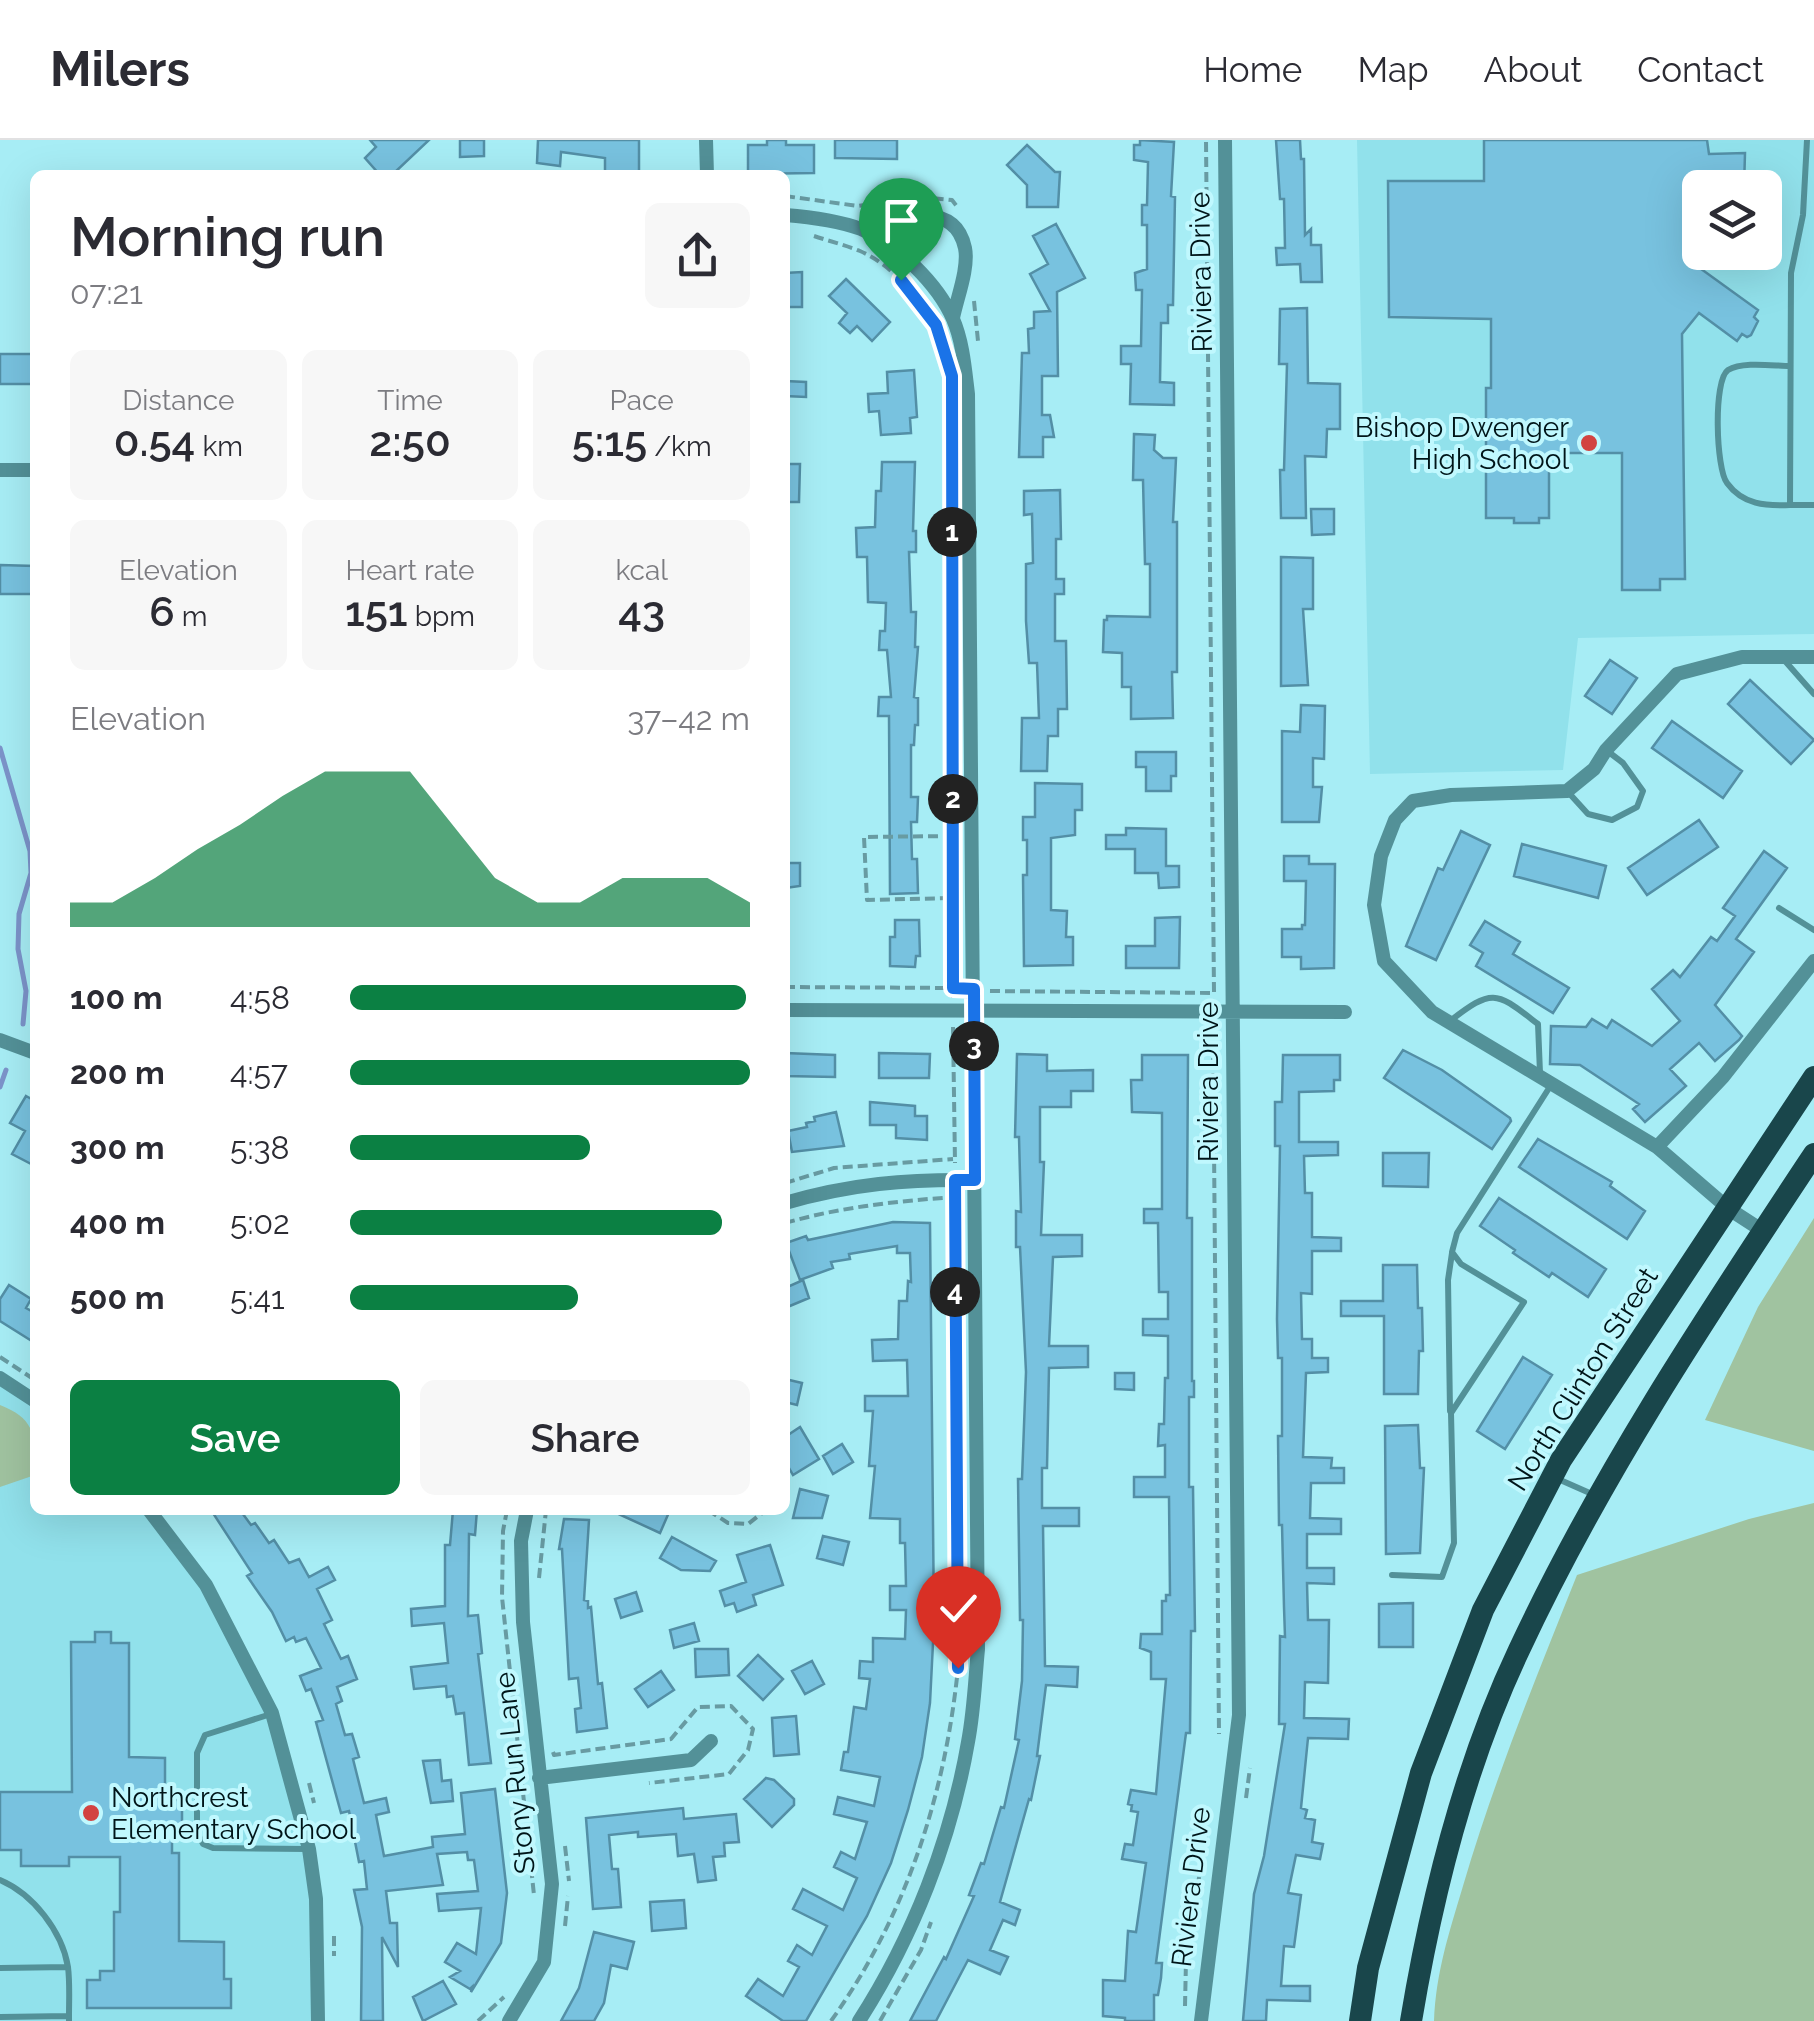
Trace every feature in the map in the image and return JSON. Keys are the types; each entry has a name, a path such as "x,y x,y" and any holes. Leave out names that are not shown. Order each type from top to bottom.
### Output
{"main road":[{"name":"North Clinton Street","path":"1360,2021 1368,1968 1421,1773 1483,1610 1552,1476 1814,1077"},
{"path":"1411,2021 1424,1944 1464,1790 1517,1653 1598,1497 1814,1154"}],"street":[{"path":"706,140 707,170"},
{"name":"Riviera Drive","path":"1201,2021 1238,1715 1225,140"},
{"path":"864,230 911,214 937,217 954,228 965,248 953,318"},
{"path":"790,216 864,230 900,254 932,286 953,318 968,394 978,1649 968,1741 952,1810 918,1915 859,2021"},
{"path":"0,470 30,470"},
{"path":"1763,1231 1729,1209 1657,1147 1432,1012 1384,961 1374,904 1381,856 1395,820 1412,801 1450,795 1567,791 1594,769 1606,750 1677,674 1742,657 1814,657"},
{"path":"1657,1147 1723,1077 1814,962"},
{"path":"790,1010 1345,1012"},
{"path":"0,1040 30,1051"},
{"path":"790,1202 837,1188 919,1179 975,1180"},
{"path":"0,1378 30,1398"},
{"path":"153,1515 206,1585 272,1713 310,1849 316,1899 318,2021"},
{"name":"Stony Run Lane","path":"509,2021 544,1962 552,1884 523,1622 522,1540 526,1515"},
{"path":"539,1778 692,1760 711,1741"}],"lane":[{"path":"1790,506 1790,273 1803,215 1807,140"},
{"path":"1790,366 1733,367 1724,372 1720,380 1720,461 1728,486 1752,503 1814,504"},
{"path":"1781,656 1814,694"},
{"path":"1567,791 1588,814 1612,820 1638,807 1643,791 1623,763 1606,750"},
{"path":"1779,908 1814,930"},
{"path":"1392,1575 1442,1577 1454,1543 1448,1280 1452,1252 1457,1233 1546,1080 1538,1024 1506,1000 1493,996 1477,1000 1449,1022"},
{"path":"1450,1413 1524,1302 1461,1264 1452,1252"},
{"path":"1552,1476 1598,1497"},
{"path":"272,1713 206,1734 200,1742 196,1753 197,1832 203,1844 213,1848 310,1849"},
{"path":"0,1880 15,1886 35,1904 59,1939 68,1967 69,2018 0,2017"},
{"path":"0,1968 68,1967"}],"path":[{"path":"790,988 1214,993 1206,140"},
{"path":"811,234 863,252 901,280 936,325 946,359"},
{"path":"952,606 953,988"},
{"path":"953,836 864,837 867,900 953,898"},
{"path":"1213,1025 1221,1709 1218,1746"},
{"path":"831,2021 864,1974 908,1886 934,1805 952,1725 958,1668 953,1026"},
{"path":"790,1181 834,1168 954,1159"},
{"path":"790,1221 895,1201 954,1197"},
{"path":"0,1356 30,1377"},
{"path":"506,1515 502,1597 534,1902"},
{"path":"716,1515 728,1523 748,1524 760,1515"},
{"path":"1185,2021 1186,1960 1208,1822"},
{"path":"478,2021 511,1986"}],"shaded area":[{"name":"Bishop Dwenger High School","path":"1357,140 1814,140 1814,634 1578,638 1563,770 1370,774"},
{"path":"0,1378 30,1398 30,1515 153,1515 206,1585 272,1713 304,1823 318,2021 0,2021"}],"green space":[{"path":"1814,1218 1814,1451 1705,1420 1758,1307"},
{"path":"0,1405 22,1417 30,1428 30,1477 0,1487"},
{"path":"1814,1503 1814,2021 1434,2021 1444,1953 1475,1846 1577,1575 1749,1519"}],"building":[{"path":"370,140 429,140 397,170 376,170 365,158 376,147"},
{"path":"460,140 484,140 484,156 460,157"},
{"path":"538,140 639,140 639,170 605,170 605,158 561,152 560,166 537,163"},
{"path":"767,140 786,140 786,145 814,145 814,173 748,170 748,145 767,145"},
{"path":"835,140 897,140 897,159 835,158"},
{"path":"1140,140 1174,142 1173,305 1168,305 1168,323 1161,323 1160,382 1174,383 1174,405 1130,404 1131,364 1121,364 1121,346 1141,346 1142,290 1136,290 1135,273 1147,269 1147,225 1142,225 1142,205 1147,205 1148,162 1134,160 1134,145 1140,145"},
{"path":"1276,140 1300,140 1305,235 1311,229 1311,245 1321,245 1322,282 1301,282 1300,264 1277,265 1276,248 1285,248 1284,199 1280,199"},
{"path":"1484,140 1707,140 1709,154 1745,153 1745,170 1682,170 1682,270 1703,270 1758,310 1751,335 1742,334 1737,341 1699,313 1682,334 1685,579 1660,579 1660,590 1622,590 1622,453 1549,453 1549,518 1539,518 1539,523 1514,523 1514,518 1486,518 1486,388 1491,388 1491,319 1389,317 1388,181 1484,181"},
{"path":"1027,145 1055,172 1060,172 1058,207 1027,207 1027,185 1007,165"},
{"path":"1056,224 1085,278 1057,292 1058,376 1042,376 1042,415 1050,415 1054,437 1043,437 1043,457 1019,457 1022,353 1029,353 1028,329 1034,328 1034,312 1050,311 1030,274 1048,264 1033,236"},
{"path":"802,272 802,307 790,307 790,273"},
{"path":"846,279 890,322 872,341 857,326 850,333 839,323 847,313 829,296"},
{"path":"1307,308 1308,383 1340,384 1340,429 1327,429 1326,457 1305,456 1306,518 1281,518 1287,364 1279,364 1280,309"},
{"path":"0,354 30,354 30,384 0,384"},
{"path":"914,370 917,417 910,418 911,433 881,435 879,411 869,412 868,394 888,393 887,372"},
{"path":"790,381 806,382 806,397 790,396"},
{"path":"1134,434 1155,435 1154,450 1163,458 1176,458 1173,522 1177,522 1177,672 1172,672 1173,718 1131,719 1131,687 1122,687 1122,653 1103,652 1107,616 1150,617 1143,480 1133,480"},
{"path":"882,462 915,462 916,552 909,552 911,612 916,612 918,647 914,697 918,698 918,725 911,745 911,797 918,797 917,822 911,822 918,893 890,894 889,716 878,716 879,697 891,697 887,650 879,650 880,631 885,631 886,603 868,602 867,557 857,557 856,528 875,527"},
{"path":"790,464 800,464 799,502 790,502"},
{"path":"1060,490 1061,539 1056,539 1056,579 1064,579 1064,594 1055,594 1055,641 1066,641 1067,709 1058,709 1058,736 1048,736 1047,771 1021,771 1022,718 1039,718 1037,663 1029,663 1026,621 1026,564 1033,563 1032,514 1024,515 1024,491"},
{"path":"1311,509 1334,509 1334,534 1312,535"},
{"path":"1281,557 1313,558 1313,609 1303,609 1308,685 1281,686"},
{"path":"0,565 30,566 30,594 0,594"},
{"path":"1610,660 1637,678 1612,714 1585,696"},
{"path":"1750,680 1814,740 1791,764 1728,704"},
{"path":"1301,705 1325,706 1324,759 1313,758 1313,787 1322,787 1319,822 1282,822 1282,731 1300,732"},
{"path":"1672,721 1742,771 1723,798 1652,748"},
{"path":"1136,752 1176,752 1176,776 1171,776 1171,791 1146,791 1146,767 1136,767"},
{"path":"1035,783 1082,784 1082,810 1075,810 1075,835 1051,838 1051,910 1067,911 1066,937 1073,937 1073,965 1024,966 1023,875 1027,875 1027,840 1023,840 1023,817 1035,817"},
{"path":"1699,820 1718,847 1647,895 1628,868"},
{"path":"1126,828 1166,829 1166,866 1179,866 1179,887 1159,888 1158,873 1135,873 1135,849 1106,849 1106,835 1126,835"},
{"path":"1461,831 1490,845 1436,960 1406,946 1438,868 1443,870"},
{"path":"1522,844 1606,866 1598,898 1514,876"},
{"path":"1764,851 1787,868 1736,939 1754,952 1715,1005 1742,1036 1739,1040 1715,1061 1699,1043 1670,1069 1686,1086 1645,1122 1633,1109 1639,1104 1580,1065 1550,1064 1551,1026 1586,1027 1592,1019 1607,1028 1612,1020 1652,1046 1680,1021 1652,989 1673,970 1680,977 1711,937 1717,941 1735,916 1723,908"},
{"path":"1284,856 1309,856 1309,864 1335,864 1334,968 1301,969 1301,957 1282,957 1282,929 1302,929 1305,925 1306,881 1284,881"},
{"path":"790,863 800,863 800,886 790,887"},
{"path":"1180,917 1179,968 1126,968 1126,946 1155,946 1155,918"},
{"path":"895,920 919,920 920,956 916,956 915,967 890,966 890,937 895,937"},
{"path":"1485,921 1520,942 1513,954 1569,988 1553,1013 1476,966 1483,953 1470,945"},
{"path":"1403,1050 1442,1070 1510,1118 1492,1149 1384,1078"},
{"path":"790,1053 835,1055 835,1077 790,1076"},
{"path":"879,1053 930,1054 929,1078 879,1078"},
{"path":"1017,1054 1047,1055 1047,1071 1093,1070 1093,1091 1071,1091 1071,1107 1040,1107 1040,1162 1044,1162 1041,1235 1082,1235 1082,1256 1053,1257 1049,1346 1088,1346 1088,1367 1049,1368 1047,1468 1042,1468 1042,1508 1079,1508 1079,1526 1043,1526 1045,1666 1078,1667 1077,1687 1046,1685 1040,1756 1031,1800 1000,1902 1020,1910 1015,1925 1003,1920 990,1950 1008,1957 1000,1974 968,1960 936,2021 910,2021 946,1959 974,1896 969,1895 981,1863 984,1864 1001,1807 1004,1808 1019,1740 1015,1739 1022,1681 1023,1620 1018,1479 1022,1479 1026,1372 1020,1247 1016,1247 1016,1211 1021,1212 1019,1137 1015,1137"},
{"path":"1142,1055 1188,1055 1187,1218 1192,1218 1194,1381 1194,1397 1189,1397 1189,1487 1193,1487 1195,1631 1191,1631 1190,1733 1186,1733 1156,1963 1162,1963 1158,1995 1154,1995 1154,2021 1125,2021 1103,2016 1103,1980 1125,1981 1128,1931 1136,1932 1146,1863 1122,1859 1125,1844 1133,1845 1138,1812 1131,1811 1132,1805 1128,1804 1131,1790 1156,1794 1166,1679 1151,1679 1151,1652 1140,1648 1141,1634 1162,1634 1162,1601 1170,1595 1169,1497 1134,1497 1134,1477 1165,1477 1165,1445 1158,1446 1168,1378 1168,1336 1143,1335 1143,1319 1168,1319 1168,1292 1159,1292 1158,1223 1144,1223 1144,1209 1162,1209 1162,1113 1132,1112 1131,1080 1142,1080"},
{"path":"1283,1055 1340,1055 1340,1080 1334,1080 1334,1091 1299,1092 1299,1142 1338,1142 1338,1155 1304,1156 1305,1193 1312,1193 1312,1237 1341,1238 1341,1251 1312,1251 1312,1294 1301,1293 1302,1339 1312,1339 1312,1358 1328,1358 1328,1372 1306,1373 1303,1457 1332,1458 1331,1468 1344,1468 1344,1483 1311,1483 1310,1518 1341,1519 1341,1534 1307,1534 1307,1568 1334,1568 1334,1584 1307,1583 1308,1620 1329,1620 1328,1683 1305,1682 1304,1718 1349,1719 1348,1739 1308,1738 1301,1808 1307,1810 1305,1818 1315,1820 1312,1842 1323,1844 1320,1859 1296,1855 1288,1893 1301,1895 1294,1947 1284,1946 1281,1986 1310,1986 1310,2001 1267,2000 1266,2021 1243,2021 1254,1894 1264,1856 1285,1724 1279,1724 1280,1636 1285,1637 1278,1436 1282,1436 1282,1358 1278,1358 1277,1319 1280,1146 1275,1146 1275,1102 1282,1102"},
{"path":"26,1096 30,1098 30,1163 12,1154 25,1131 10,1123"},
{"path":"870,1102 915,1106 915,1116 927,1116 927,1140 896,1138 896,1125 870,1125"},
{"path":"836,1112 844,1146 792,1152 790,1131 807,1127 806,1123 815,1121 814,1117"},
{"path":"1538,1139 1612,1182 1610,1186 1645,1211 1627,1239 1519,1167"},
{"path":"1383,1153 1429,1153 1428,1187 1383,1186"},
{"path":"1499,1198 1606,1269 1588,1297 1552,1273 1549,1277 1480,1226"},
{"path":"893,1222 930,1223 934,1623 930,1703 922,1757 891,1863 867,1916 806,2021 783,2021 746,1996 758,1979 783,1996 799,1967 788,1961 797,1945 812,1955 827,1926 793,1909 803,1889 843,1910 857,1878 834,1867 841,1852 855,1859 867,1822 834,1814 838,1797 874,1806 880,1777 841,1770 844,1752 848,1752 854,1707 866,1709 870,1679 859,1678 860,1661 873,1662 873,1638 905,1639 906,1610 890,1610 890,1586 906,1586 900,1519 870,1518 875,1466 869,1466 873,1411 865,1411 865,1396 908,1396 907,1360 873,1361 872,1340 898,1339 899,1301 907,1301 908,1281 911,1282 910,1253 897,1253 897,1246 849,1254 850,1259 831,1262 833,1268 800,1280 790,1254 790,1242 806,1236 808,1240"},
{"path":"1383,1265 1417,1265 1423,1351 1419,1351 1418,1394 1384,1394 1384,1316 1341,1316 1341,1301 1383,1301"},
{"path":"803,1280 809,1298 790,1306 790,1286"},
{"path":"9,1285 30,1298 26,1308 30,1310 30,1340 0,1321 0,1299"},
{"path":"1523,1357 1552,1375 1505,1449 1477,1431"},
{"path":"1115,1373 1134,1373 1134,1390 1115,1389"},
{"path":"790,1380 802,1383 797,1405 790,1403"},
{"path":"1418,1425 1420,1468 1424,1468 1420,1553 1386,1554 1385,1426"},
{"path":"800,1427 819,1459 793,1475 790,1470 790,1434"},
{"path":"842,1444 853,1462 833,1474 823,1456"},
{"path":"800,1489 828,1496 822,1518 793,1518"},
{"path":"214,1515 244,1515 251,1525 255,1523 269,1543 274,1540 289,1563 299,1559 309,1577 328,1567 335,1580 317,1589 332,1620 324,1624 341,1659 348,1656 357,1679 337,1687 342,1701 336,1704 345,1735 352,1734 359,1757 353,1759 364,1803 386,1798 389,1812 376,1815 384,1856 433,1847 432,1837 465,1834 461,1793 495,1789 507,1893 501,1943 471,1992 472,1987 450,1977 460,1971 445,1962 457,1943 476,1954 481,1908 439,1911 437,1894 478,1891 474,1860 468,1860 467,1852 437,1854 443,1885 386,1891 390,1923 397,1923 398,1967 382,1937 383,2021 361,2021 362,1927 354,1890 367,1889 364,1861 359,1862 349,1811 341,1813 316,1722 323,1720 311,1689 306,1691 300,1676 321,1668 306,1638 286,1641 247,1576 252,1573"},
{"path":"453,1515 477,1515 475,1535 469,1534 468,1616 478,1615 482,1653 478,1654 491,1763 469,1765 464,1713 456,1714 453,1696 447,1697 446,1686 414,1689 411,1667 448,1663 444,1623 412,1626 411,1609 445,1606 445,1545 450,1545"},
{"path":"621,1515 668,1515 660,1533"},
{"path":"564,1519 589,1520 584,1600 591,1607 598,1684 602,1683 607,1728 577,1732 575,1709 581,1708 578,1678 569,1679 559,1549"},
{"path":"823,1536 849,1542 843,1565 817,1558"},
{"path":"672,1537 716,1561 710,1571 681,1570 660,1558"},
{"path":"770,1545 783,1585 753,1595 756,1605 737,1612 734,1603 725,1606 720,1591 746,1582 737,1555"},
{"path":"636,1592 642,1611 621,1618 615,1599"},
{"path":"1413,1603 1413,1647 1379,1647 1379,1604"},
{"path":"694,1623 699,1641 674,1648 670,1630"},
{"name":"Northcrest Elementary School","path":"95,1632 111,1632 111,1643 129,1643 129,1757 165,1758 165,1800 182,1800 182,1826 172,1826 172,1853 179,1853 179,1941 224,1942 224,1979 231,1979 231,2008 87,2008 87,1980 100,1980 100,1971 114,1971 114,1912 120,1912 120,1857 69,1857 69,1866 21,1866 21,1850 0,1850 0,1792 72,1792 71,1642 95,1642"},
{"path":"695,1649 728,1649 729,1675 696,1677"},
{"path":"758,1655 783,1679 763,1700 738,1676"},
{"path":"812,1661 824,1684 805,1694 792,1671"},
{"path":"661,1671 674,1690 648,1707 635,1689"},
{"path":"796,1716 799,1754 774,1756 772,1718"},
{"path":"440,1760 442,1781 451,1780 453,1801 431,1803 423,1761"},
{"path":"766,1778 774,1780 794,1799 794,1805 772,1827 744,1799"},
{"path":"683,1808 684,1819 736,1814 739,1842 724,1843 725,1856 713,1857 716,1880 698,1882 694,1854 678,1856 676,1834 609,1835 612,1869 618,1869 621,1907 593,1909 586,1818"},
{"path":"684,1900 686,1928 652,1931 650,1902"},
{"path":"594,1932 634,1942 627,1969 611,1965 604,2003 594,2021 561,2021 579,1988"},
{"path":"443,1981 456,2004 423,2021 413,1997"}],"waterway":[{"path":"0,748 30,851"},
{"path":"23,1024 26,991 18,949 19,914 30,876"},
{"path":"0,1087 6,1070"}],"place":[{"name":"Bishop Dwenger High School","path":"1589,443"},
{"name":"Northcrest Elementary School","path":"91,1813"}],"route":[{"path":"901,280 936,325 952,376 953,988 974,989 975,1180 955,1180 958,1668"}]}
